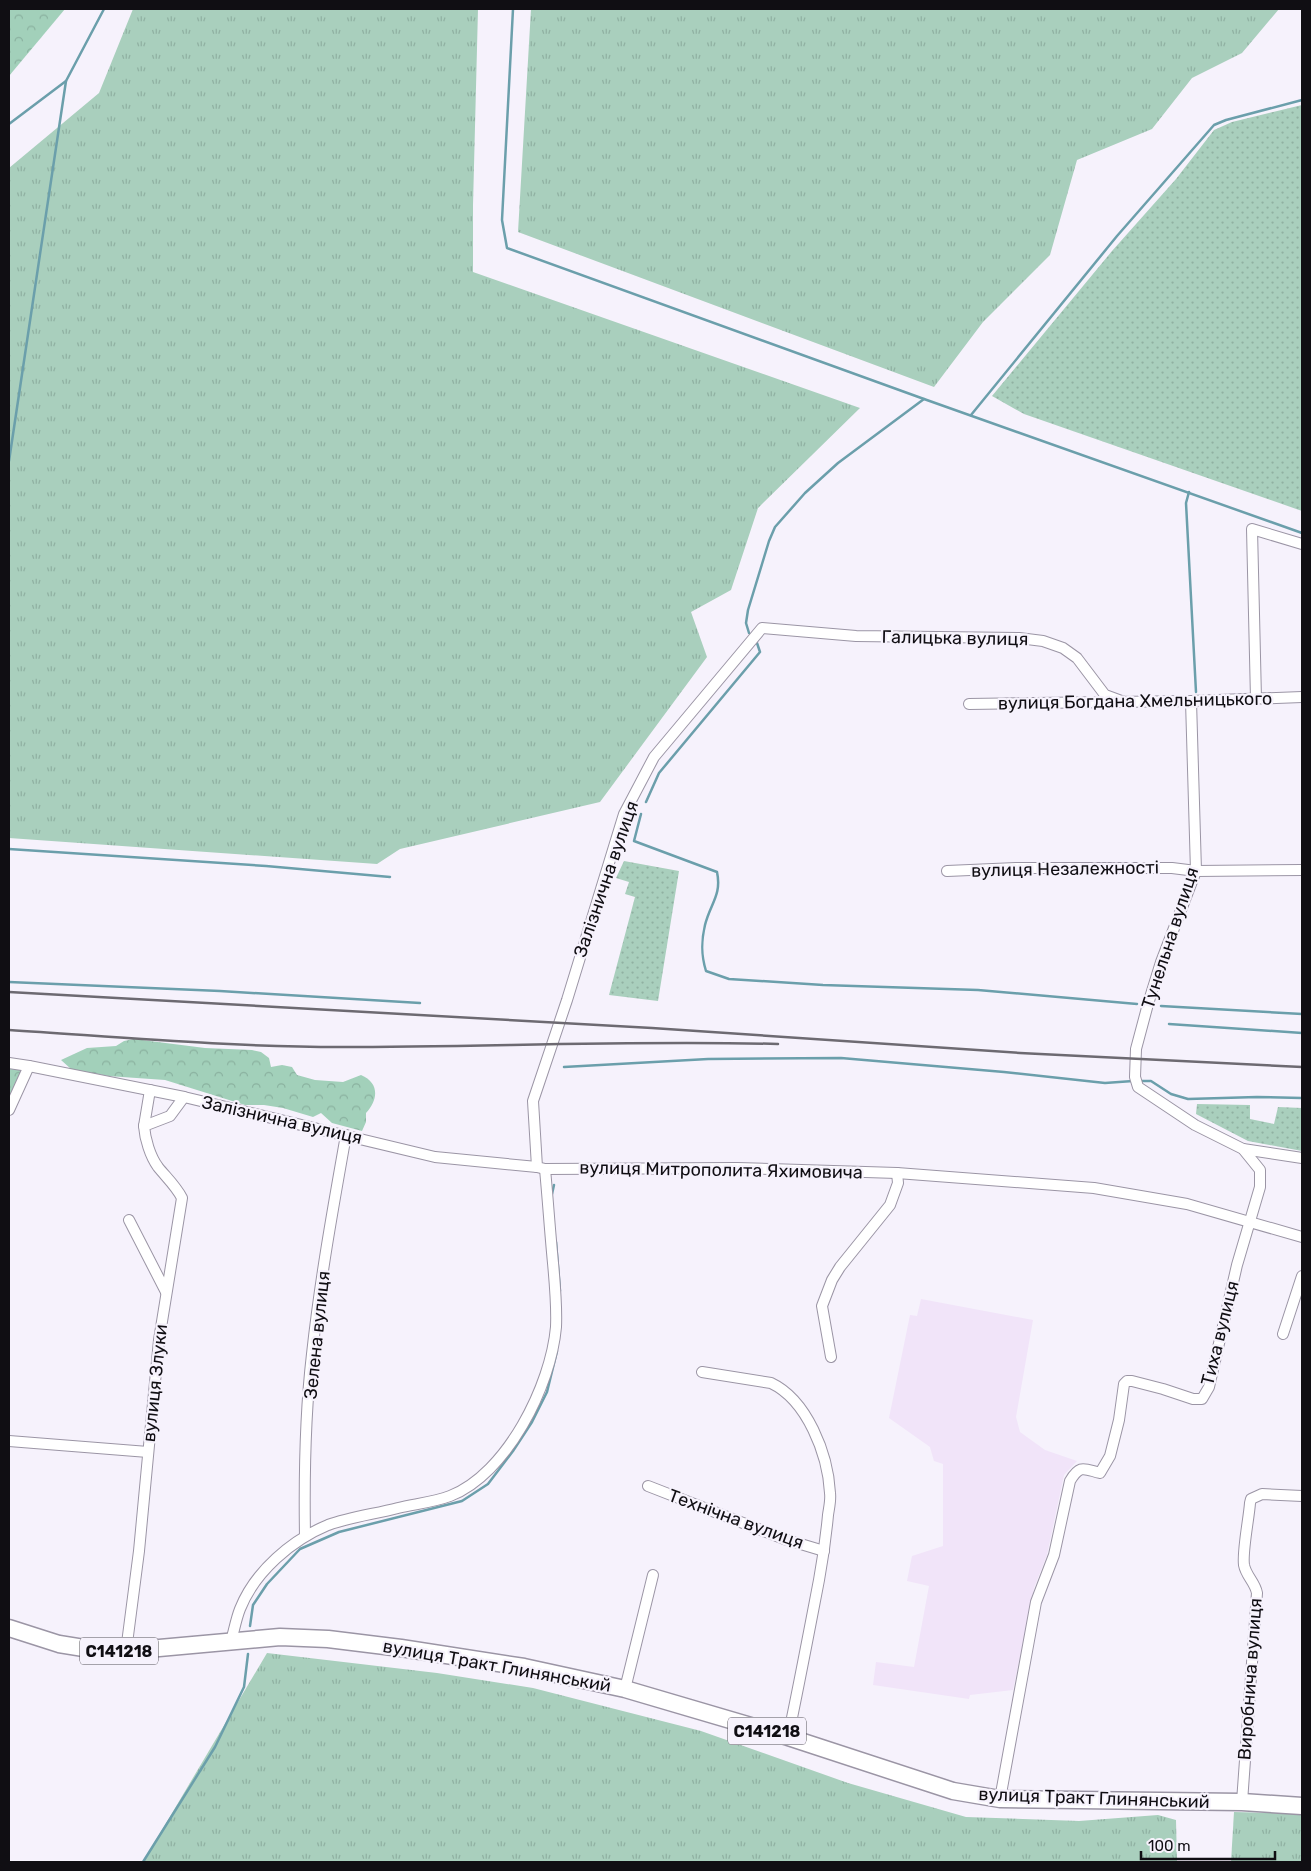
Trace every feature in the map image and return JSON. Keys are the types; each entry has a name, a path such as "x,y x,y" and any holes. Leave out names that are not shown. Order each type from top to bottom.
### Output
{"main road":[{"name":"вулиця Тракт Глинянський","path":"9,1628 59,1644 90,1649 126,1651 280,1637 337,1640 524,1667 625,1689 788,1737 953,1792 1000,1799 1242,1802 1302,1806"}],"street":[{"path":"1256,699 1252,529 1302,544"},
{"name":"Галицька вулиця","path":"762,628 856,636 1019,638 1044,641 1063,648 1078,658 1105,695 1124,702"},
{"name":"Залізнична вулиця","path":"231,1641 240,1608 254,1582 278,1557 305,1536 330,1525 450,1496 474,1482 494,1465 511,1442 534,1404 546,1376 556,1328 556,1306 533,1101 567,1000 624,814 654,757 762,628"},
{"name":"вулиця Богдана Хмельницького","path":"968,704 1191,701 1302,697"},
{"name":"Тунельна вулиця","path":"1191,701 1196,871 1161,962 1148,1004 1136,1055 1136,1082 1194,1125 1242,1149"},
{"name":"вулиця Незалежності","path":"947,870 1172,868 1196,871 1302,870"},
{"name":"Залізнична вулиця","path":"9,1063 184,1097 435,1157 541,1168"},
{"path":"9,1110 29,1066"},
{"name":"вулиця Злуки","path":"126,1651 139,1551 159,1340 182,1198 178,1190 156,1165 145,1136 144,1126 150,1090"},
{"path":"144,1126 170,1116 184,1097"},
{"name":"Зелена вулиця","path":"305,1536 304,1467 312,1355 331,1214 346,1135"},
{"path":"1242,1149 1302,1158"},
{"path":"1242,1149 1260,1170 1261,1180 1249,1221"},
{"name":"вулиця Митрополита Яхимовича","path":"541,1168 737,1168 897,1173 1094,1188 1186,1204 1302,1237"},
{"path":"831,1357 822,1306 832,1280 840,1267 890,1205 898,1183 897,1173"},
{"path":"129,1220 166,1292"},
{"name":"Тиха вулиця","path":"1000,1799 1036,1602 1054,1555 1068,1486 1073,1477 1084,1468 1100,1473 1110,1456 1119,1420 1124,1384 1127,1381 1163,1389 1193,1400 1202,1399 1209,1387 1249,1221"},
{"path":"1283,1334 1302,1276"},
{"name":"Технічна вулиця","path":"702,1372 776,1386 788,1394 809,1420 822,1452 830,1493 824,1551 788,1737"},
{"path":"9,1441 148,1452"},
{"name":"Технічна вулиця","path":"648,1486 784,1539 824,1551"},
{"name":"Виробнича вулиця","path":"1242,1802 1257,1593 1256,1587 1247,1573 1244,1564 1251,1499 1262,1494 1302,1496"},
{"path":"625,1689 653,1575"}],"shaded area":[{"path":"921,1299 1033,1320 1016,1417 1020,1432 1045,1450 1077,1461 1064,1475 1047,1555 1034,1588 1013,1690 970,1695 969,1699 873,1685 876,1662 914,1667 929,1586 907,1581 912,1556 943,1546 943,1464 934,1461 930,1447 889,1418 910,1315 917,1316"}],"green space":[{"path":"9,9 65,9 9,76"},
{"path":"133,9 478,9 473,272 860,408 758,508 731,590 691,612 707,657 600,802 400,849 377,864 9,838 9,168 99,93"},
{"path":"531,9 1279,9 1242,53 1192,78 1152,129 1077,160 1050,255 983,322 934,387 518,232"},
{"path":"1302,105 1302,511 1024,414 992,396 1112,251 1176,179 1214,130 1232,122"},
{"path":"624,861 679,871 658,1001 609,995 635,897 625,894 629,882 616,878"},
{"path":"134,1039 205,1048 261,1052 269,1058 271,1067 282,1065 292,1067 297,1075 315,1080 343,1082 361,1075 371,1082 374,1087 375,1097 366,1113 366,1122 362,1131 332,1123 321,1113 313,1117 283,1108 245,1105 165,1080 108,1076 71,1069 61,1060 87,1048 116,1046 124,1041"},
{"path":"9,1069 25,1070 9,1105"},
{"path":"1197,1104 1250,1105 1250,1119 1274,1124 1278,1107 1302,1108 1302,1151 1248,1141 1196,1114"},
{"path":"267,1653 437,1673 533,1688 701,1731 848,1783 966,1817 1079,1821 1158,1815 1176,1820 1177,1862 143,1862"},
{"path":"1234,1812 1302,1814 1302,1862 1231,1862"}],"waterway":[{"path":"9,124 66,81 104,9"},
{"path":"513,9 502,220 507,248 1302,533"},
{"path":"9,461 66,81"},
{"path":"971,415 1117,236 1214,125 1226,120 1302,100"},
{"path":"749,633 746,623 748,610 775,527 805,493 838,463 924,399"},
{"path":"1189,492 1186,503 1196,692"},
{"path":"646,802 659,773 760,652 757,643"},
{"path":"641,814 634,841 717,872 717,893 707,918 703,937 702,954 706,971 729,979 823,985 978,990 1137,1004"},
{"path":"9,849 266,866 390,877"},
{"path":"9,982 220,991 420,1003"},
{"path":"1161,1006 1302,1014"},
{"path":"1169,1024 1302,1033"},
{"path":"564,1067 708,1059 841,1058 1105,1083 1133,1081"},
{"path":"1138,1081 1151,1081 1171,1094 1188,1099 1302,1098"},
{"path":"552,1194 554,1185"},
{"path":"556,1242 560,1291"},
{"path":"250,1626 253,1605 267,1584 300,1549 339,1532 462,1501 488,1484 532,1422 547,1392 557,1351"},
{"path":"143,1862 215,1747 244,1687 248,1654"}],"railway":[{"path":"9,992 652,1028 1020,1053 1302,1067"},
{"path":"9,1030 299,1047 669,1043 778,1044"}]}
